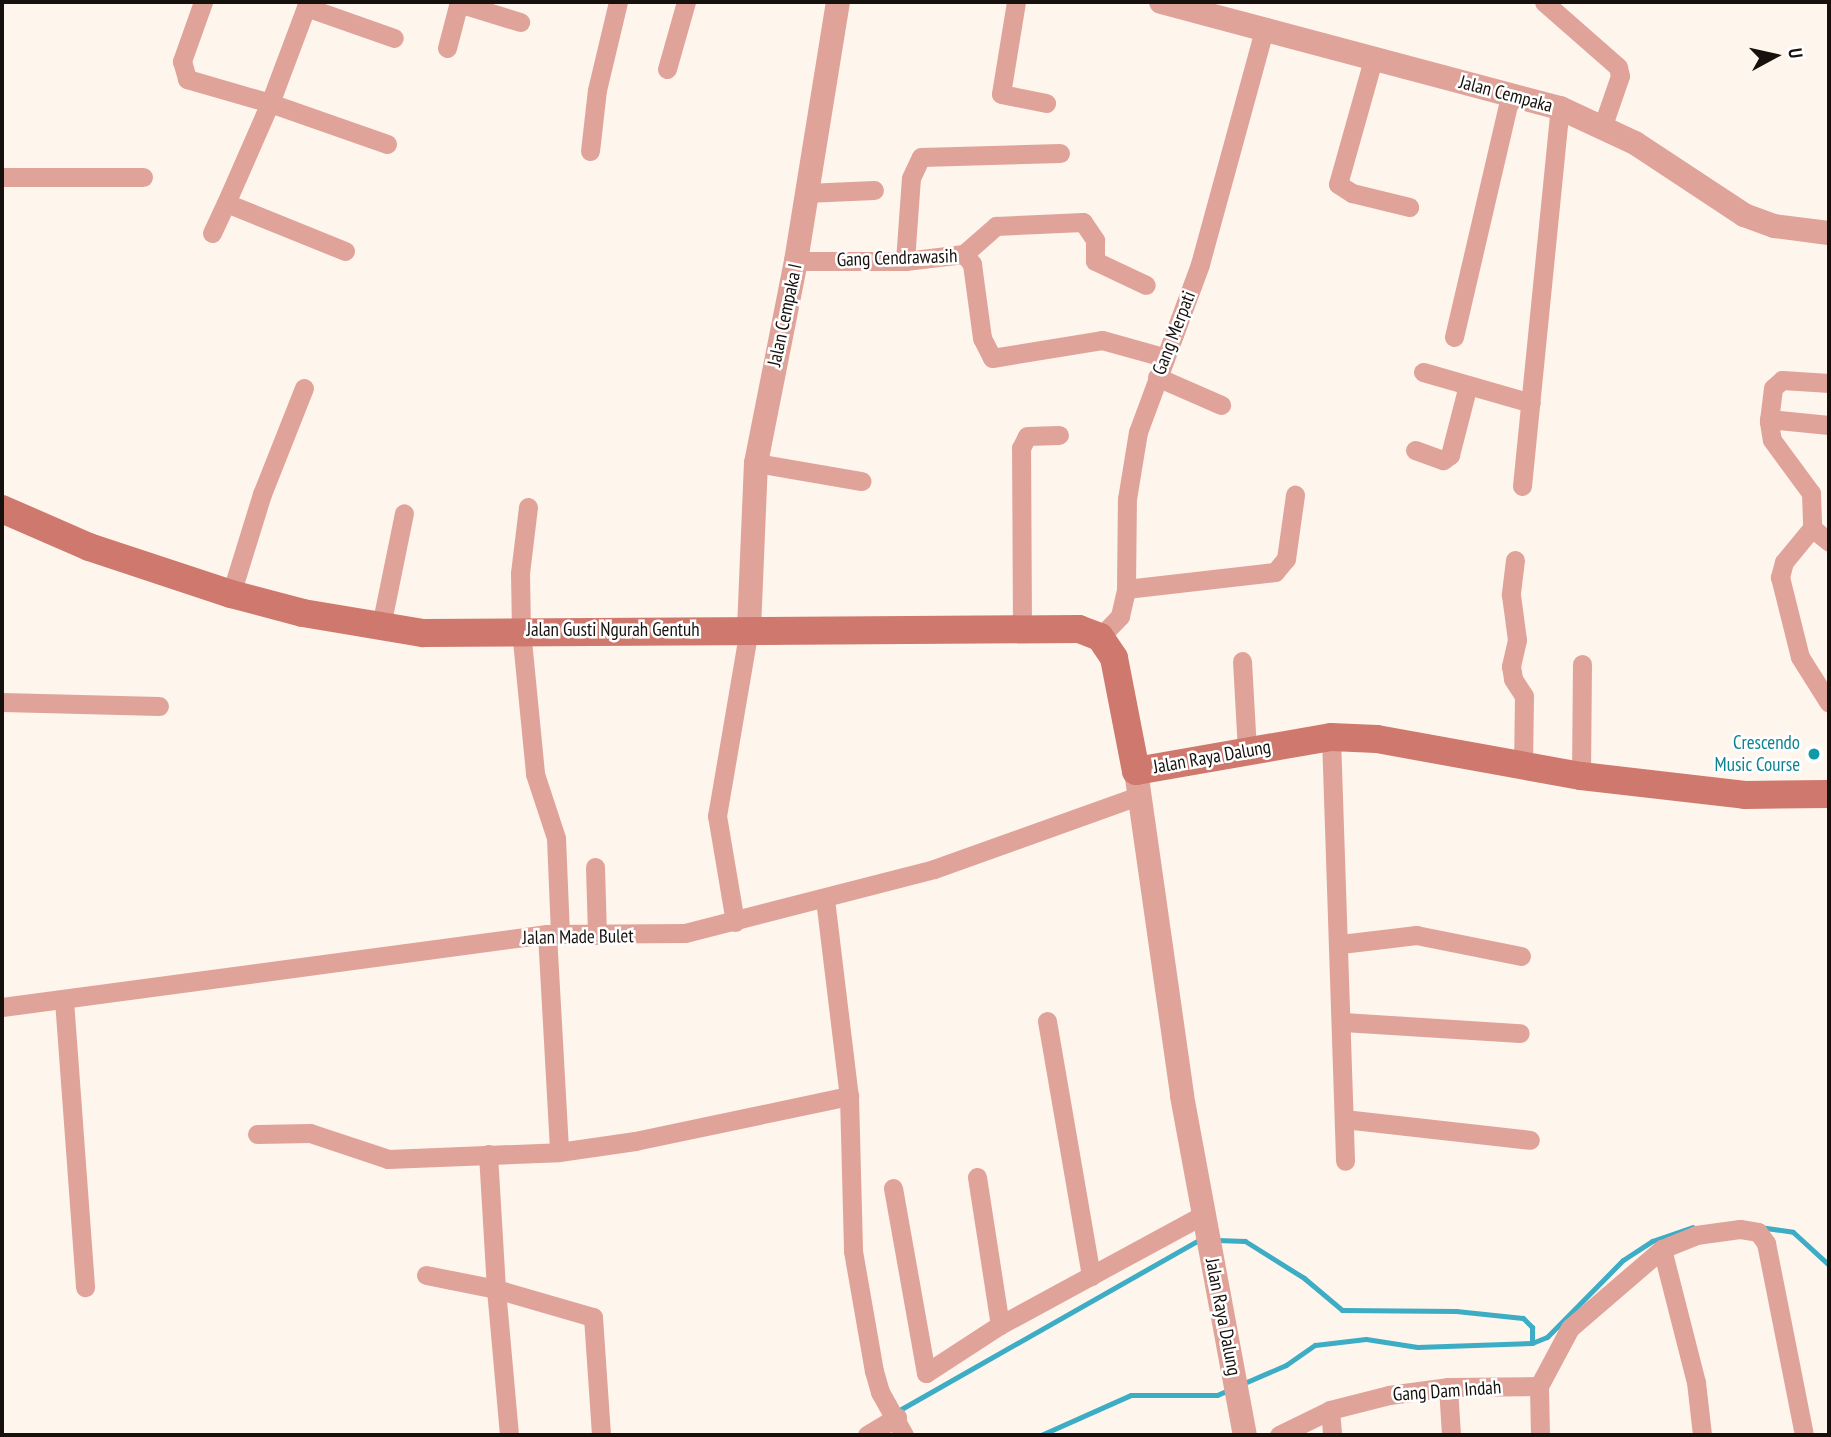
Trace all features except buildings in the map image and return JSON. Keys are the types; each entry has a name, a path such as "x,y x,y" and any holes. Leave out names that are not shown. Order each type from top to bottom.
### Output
{"main road":[{"name":"Jalan Gusti Ngurah Gentuh","path":"2,509 89,547 231,594 423,633 521,630 1079,629 1100,637"},
{"path":"1100,637 1119,672 1137,784"},
{"name":"Jalan Raya Dalung","path":"1137,784 1247,750 1331,737 1377,739 1581,776 1745,795 1829,794"}],"street":[{"path":"203,2 182,61 184,75 190,82 270,103 387,144"},
{"path":"447,48 458,2 520,22"},
{"path":"590,151 597,90 618,2"},
{"path":"667,69 686,2"},
{"name":"Jalan Cempaka I","path":"749,629 756,463 796,261 838,2"},
{"path":"1016,2 1001,94 1046,103"},
{"name":"Jalan Cempaka","path":"1161,2 1265,27 1560,108 1604,125 1744,215 1774,226 1829,233"},
{"path":"1544,2 1618,67 1620,76 1604,125"},
{"path":"212,233 270,103 307,4 394,38"},
{"name":"Gang Merpati","path":"1100,637 1120,616 1126,589 1130,469 1163,357 1200,264 1265,27"},
{"path":"1374,56 1338,184 1352,192 1409,207"},
{"path":"1454,337 1510,96"},
{"path":"1522,486 1560,108"},
{"path":"905,261 911,178 921,157 1060,153"},
{"path":"2,177 143,177"},
{"path":"806,193 874,190"},
{"path":"226,204 345,251"},
{"path":"964,254 996,226 1083,222 1095,240 1095,261 1146,285"},
{"name":"Gang Cendrawasih","path":"796,261 905,261 964,254 972,264 982,338 992,358 1102,340 1163,357"},
{"path":"1423,372 1531,403"},
{"path":"1157,377 1221,405"},
{"path":"1829,383 1782,380 1773,388 1769,419 1772,440 1811,493 1812,528 1784,562 1780,577 1800,657 1829,703"},
{"path":"1415,450 1443,460 1450,455 1468,384"},
{"path":"231,594 262,494 304,388"},
{"path":"1769,419 1829,425"},
{"path":"1022,629 1021,448 1027,436 1059,435"},
{"path":"756,463 861,481"},
{"path":"1126,589 1275,572 1286,559 1295,495"},
{"path":"527,507 520,573 521,630 534,774 556,838 553,934 559,1152"},
{"path":"381,626 404,513"},
{"path":"1812,528 1829,542"},
{"path":"1515,559 1511,595 1517,640 1511,666 1513,679 1524,696 1523,764"},
{"path":"735,922 717,816 749,629"},
{"path":"1242,661 1247,750"},
{"path":"1581,776 1582,664"},
{"path":"2,702 159,706"},
{"path":"1331,737 1341,944 1345,1161"},
{"name":"Jalan Made Bulet","path":"2,1007 553,934 664,936 735,922 825,899 977,856 1137,784"},
{"name":"Jalan Raya Dalung","path":"1137,784 1203,1216 1235,1371 1243,1424"},
{"path":"595,867 597,935"},
{"path":"825,899 849,1096 857,1277 878,1386 901,1426 867,1435"},
{"path":"1341,944 1416,935 1521,956"},
{"path":"64,1000 85,1287"},
{"path":"1047,1021 1091,1276"},
{"path":"1343,1022 1520,1032"},
{"path":"257,1134 310,1133 388,1159 559,1152 635,1141 849,1096"},
{"path":"1344,1119 1530,1140"},
{"path":"488,1154 509,1435"},
{"path":"977,1177 1000,1325"},
{"path":"893,1188 926,1373 1000,1325 1203,1216"},
{"path":"1540,1435 1539,1386 1570,1328 1662,1249 1696,1235 1740,1229 1758,1232 1764,1238 1792,1357 1804,1435"},
{"path":"1662,1249 1696,1382 1702,1435"},
{"path":"426,1275 496,1289 593,1317 601,1435"},
{"name":"Gang Dam Indah","path":"1279,1435 1331,1410 1389,1395 1448,1387 1539,1386"},
{"path":"1448,1387 1451,1435"},
{"path":"1331,1410 1332,1435"}],"waterway":[{"path":"1242,1384 1286,1365 1315,1345 1366,1339 1417,1347 1532,1343 1547,1337 1623,1260 1652,1241 1693,1227"},
{"path":"1759,1227 1793,1232 1829,1265"},
{"path":"896,1412 1200,1239"},
{"path":"1217,1240 1245,1241 1304,1278 1342,1310 1456,1311 1523,1318 1532,1327 1532,1343"},
{"path":"1041,1435 1131,1395 1217,1395 1229,1390"}],"place":[{"name":"Crescendo Music Course","path":"1814,754"}]}
